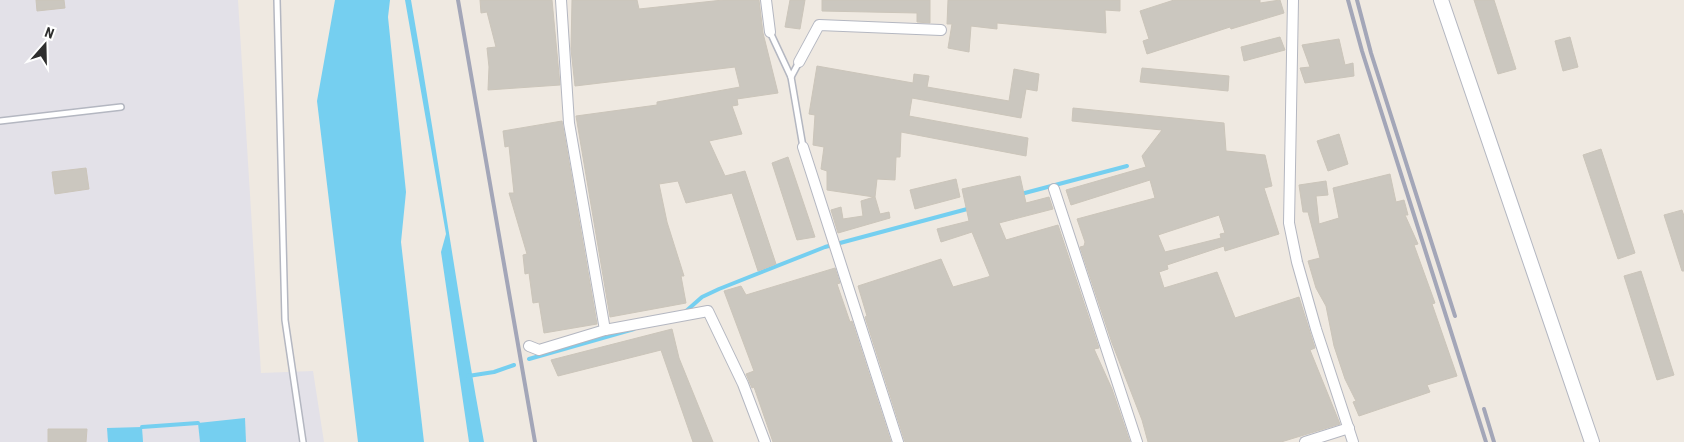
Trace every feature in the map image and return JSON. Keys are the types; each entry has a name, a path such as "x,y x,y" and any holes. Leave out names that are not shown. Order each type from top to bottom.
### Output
{"main road":[{"path":"1441,0 1592,442"}],"street":[{"path":"561,0 569,122 606,330"},
{"path":"766,0 770,32"},
{"path":"1293,0 1289,223 1297,262 1313,319 1353,442"},
{"path":"799,62 819,25 941,30"},
{"path":"803,147 898,442"},
{"path":"1054,189 1137,442"},
{"path":"529,346 540,350 606,330 708,311 743,384 765,442"},
{"path":"1305,442 1349,428"}],"lane":[{"path":"277,0 285,320 303,442"},
{"path":"770,32 791,78 803,147"},
{"path":"791,78 799,62"},
{"path":"0,121 121,107"}],"shaded area":[{"path":"0,0 238,0 261,373 313,371 324,442 0,442"}],"water":[{"path":"335,0 390,0 388,17 406,192 401,242 424,442 358,442 317,101"},
{"path":"405,0 411,0 484,442 469,442 441,252 446,234"},
{"path":"245,418 246,442 200,442 198,423"},
{"path":"142,427 143,442 108,442 107,428"}],"building":[{"path":"36,0 64,0 65,8 37,11"},
{"path":"480,0 552,0 560,85 488,90 489,67 487,48 496,47 487,12 481,13"},
{"path":"572,0 637,0 639,9 723,0 759,0 763,33 778,93 737,99 738,105 732,106 742,134 709,141 725,176 745,171 776,264 758,271 732,193 686,203 678,181 659,184 667,222 684,276 681,276 686,303 610,317 576,116 657,105 657,102 740,87 735,67 575,86 571,49"},
{"path":"790,0 805,0 800,29 785,27"},
{"path":"822,0 930,0 930,23 917,22 917,13 822,11"},
{"path":"948,0 1120,0 1120,11 1105,10 1106,33 997,23 997,29 971,26 969,52 948,48 952,24 947,24"},
{"path":"1174,0 1260,0 1260,3 1280,0 1284,13 1231,29 1230,27 1147,54 1143,41 1149,39 1140,11"},
{"path":"1474,0 1494,0 1516,69 1498,74"},
{"path":"1280,37 1285,50 1244,61 1241,47"},
{"path":"1570,37 1578,67 1563,71 1555,41"},
{"path":"1339,39 1345,65 1353,63 1354,76 1305,83 1300,68 1310,67 1302,45"},
{"path":"817,66 913,83 914,74 929,76 927,87 1009,101 1014,69 1039,74 1037,91 1026,89 1021,118 912,98 909,116 1028,138 1026,156 901,132 900,157 896,157 895,180 877,179 875,197 880,214 889,212 890,218 838,233 831,210 841,207 843,219 863,216 861,201 874,197 827,190 827,171 821,169 824,147 813,145 815,115 809,114"},
{"path":"1142,68 1229,76 1228,91 1140,82"},
{"path":"1073,108 1224,123 1226,151 1265,155 1272,186 1264,188 1279,234 1225,251 1224,246 1167,265 1168,269 1159,272 1164,288 1217,272 1235,318 1299,297 1315,348 1310,350 1340,424 1281,442 1148,442 1142,420 1112,343 1080,247 1084,246 1085,242 1077,219 1155,198 1150,180 1071,205 1066,190 1146,167 1142,156 1162,130 1072,121","holes":["1219,215 1225,233 1220,234 1221,238 1165,252 1158,235"]},
{"path":"562,121 597,324 544,333 539,302 533,303 529,273 525,274 523,255 527,254 509,193 514,193 509,146 505,147 503,131"},
{"path":"1339,134 1348,164 1328,171 1317,141"},
{"path":"1601,149 1635,253 1618,259 1583,155"},
{"path":"788,157 815,237 797,240 772,163"},
{"path":"86,168 89,189 55,194 52,172"},
{"path":"1390,174 1396,202 1404,200 1408,215 1405,215 1418,244 1414,245 1435,303 1432,304 1457,376 1427,385 1430,392 1359,416 1353,402 1356,401 1345,379 1334,346 1326,306 1316,288 1308,261 1320,258 1308,212 1303,212 1299,185 1326,181 1328,195 1316,196 1319,224 1339,218 1333,188"},
{"path":"1020,176 1026,203 1049,197 1053,209 999,223 1006,240 1058,225 1099,348 1094,349 1112,389 1130,442 905,442 865,317 867,316 858,286 941,259 953,287 990,276 972,232 941,242 937,229 969,221 962,189"},
{"path":"956,179 960,197 915,209 910,190"},
{"path":"1682,210 1684,216 1684,271 1682,271 1664,215"},
{"path":"835,268 840,283 837,284 850,322 852,321 891,442 773,442 754,387 752,388 746,374 754,371 724,291 741,286 746,295"},
{"path":"1641,271 1674,375 1657,380 1624,276"},
{"path":"672,329 679,358 713,442 693,442 661,350 558,376 551,360"},
{"path":"48,429 87,429 86,442 48,442"}],"waterway":[{"path":"1021,194 1127,166"},
{"path":"685,312 702,297 719,289 825,247 971,208"},
{"path":"529,359 634,329"},
{"path":"468,376 494,372 514,365"},
{"path":"142,427 198,423"}],"railway":[{"path":"458,0 535,442"},
{"path":"1348,0 1362,51 1486,442"},
{"path":"1357,0 1371,53 1455,316"},
{"path":"1484,409 1494,442"}]}
